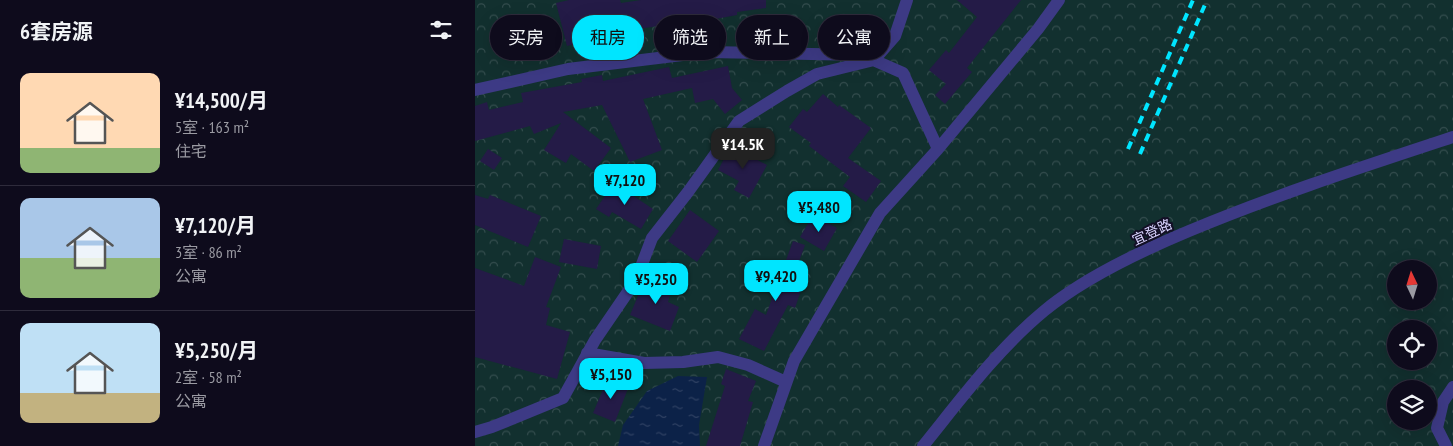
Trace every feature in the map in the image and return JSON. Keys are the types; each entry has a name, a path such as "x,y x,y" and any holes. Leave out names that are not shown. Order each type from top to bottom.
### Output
{"street":[{"path":"890,42 895,36 907,0"},
{"path":"764,446 794,361 880,213 938,149 1038,29 1059,0"},
{"path":"475,90 567,69 707,52 818,54"},
{"path":"475,432 563,398 587,353 636,280 652,238 739,121 787,90 817,74 874,60 903,73 938,149"},
{"name":"宜登路","path":"923,446 991,362 1022,331 1045,310 1109,269 1161,243 1240,210 1453,137"},
{"path":"587,353 644,364 718,358 748,366 786,382"},
{"path":"1446,446 1437,428 1443,402 1453,387"}],"green space":[{"path":"475,0 1453,0 1453,446 475,446"}],"water":[{"path":"678,376 707,377 699,425 700,446 618,446 623,425 647,391"}],"building":[{"path":"569,0 620,0 621,3 641,0 766,0 766,8 737,12 737,15 726,17 726,15 654,15 654,27 644,28 644,15 572,15 572,45 567,46 562,26 562,15 559,15 556,3"},
{"path":"957,0 1021,0 967,68 972,72 945,104 935,95 946,84 929,70 946,50 949,53 977,17"},
{"path":"728,66 732,88 742,100 725,114 713,99 695,103 692,88 643,99 662,150 630,162 602,105 563,112 611,148 594,171 571,154 566,163 544,150 561,123 534,134 530,126 475,141 475,106 487,102 489,110 523,102 521,93 582,82 581,79 602,75 603,81 669,67 672,78"},
{"path":"823,94 838,107 839,105 871,128 848,158 881,181 866,202 843,186 850,177 809,146 811,143 789,127 803,109 807,112"},
{"path":"731,146 767,165 749,198 734,190 739,181 718,170"},
{"path":"488,149 502,158 494,170 480,161"},
{"path":"614,183 653,209 641,229 612,212 609,217 596,209"},
{"path":"475,195 488,199 490,195 541,216 528,247 475,225"},
{"path":"690,210 719,231 697,262 668,241"},
{"path":"813,215 837,228 824,251 800,237"},
{"path":"564,239 601,246 597,269 559,262"},
{"path":"793,241 805,245 794,275 805,279 795,308 788,305 764,351 739,339 755,309 766,315"},
{"path":"535,257 561,267 546,307 550,308 546,325 570,332 557,379 475,357 475,268 524,286"},
{"path":"652,278 674,285 668,302 679,307 670,331 630,315 640,291 647,294"},
{"path":"726,369 756,381 748,401 753,402 740,446 706,446 725,386 721,384"},
{"path":"608,378 629,386 615,422 593,413"}],"railway":[{"path":"1128,149 1193,0"},
{"path":"1140,154 1207,0"}]}
